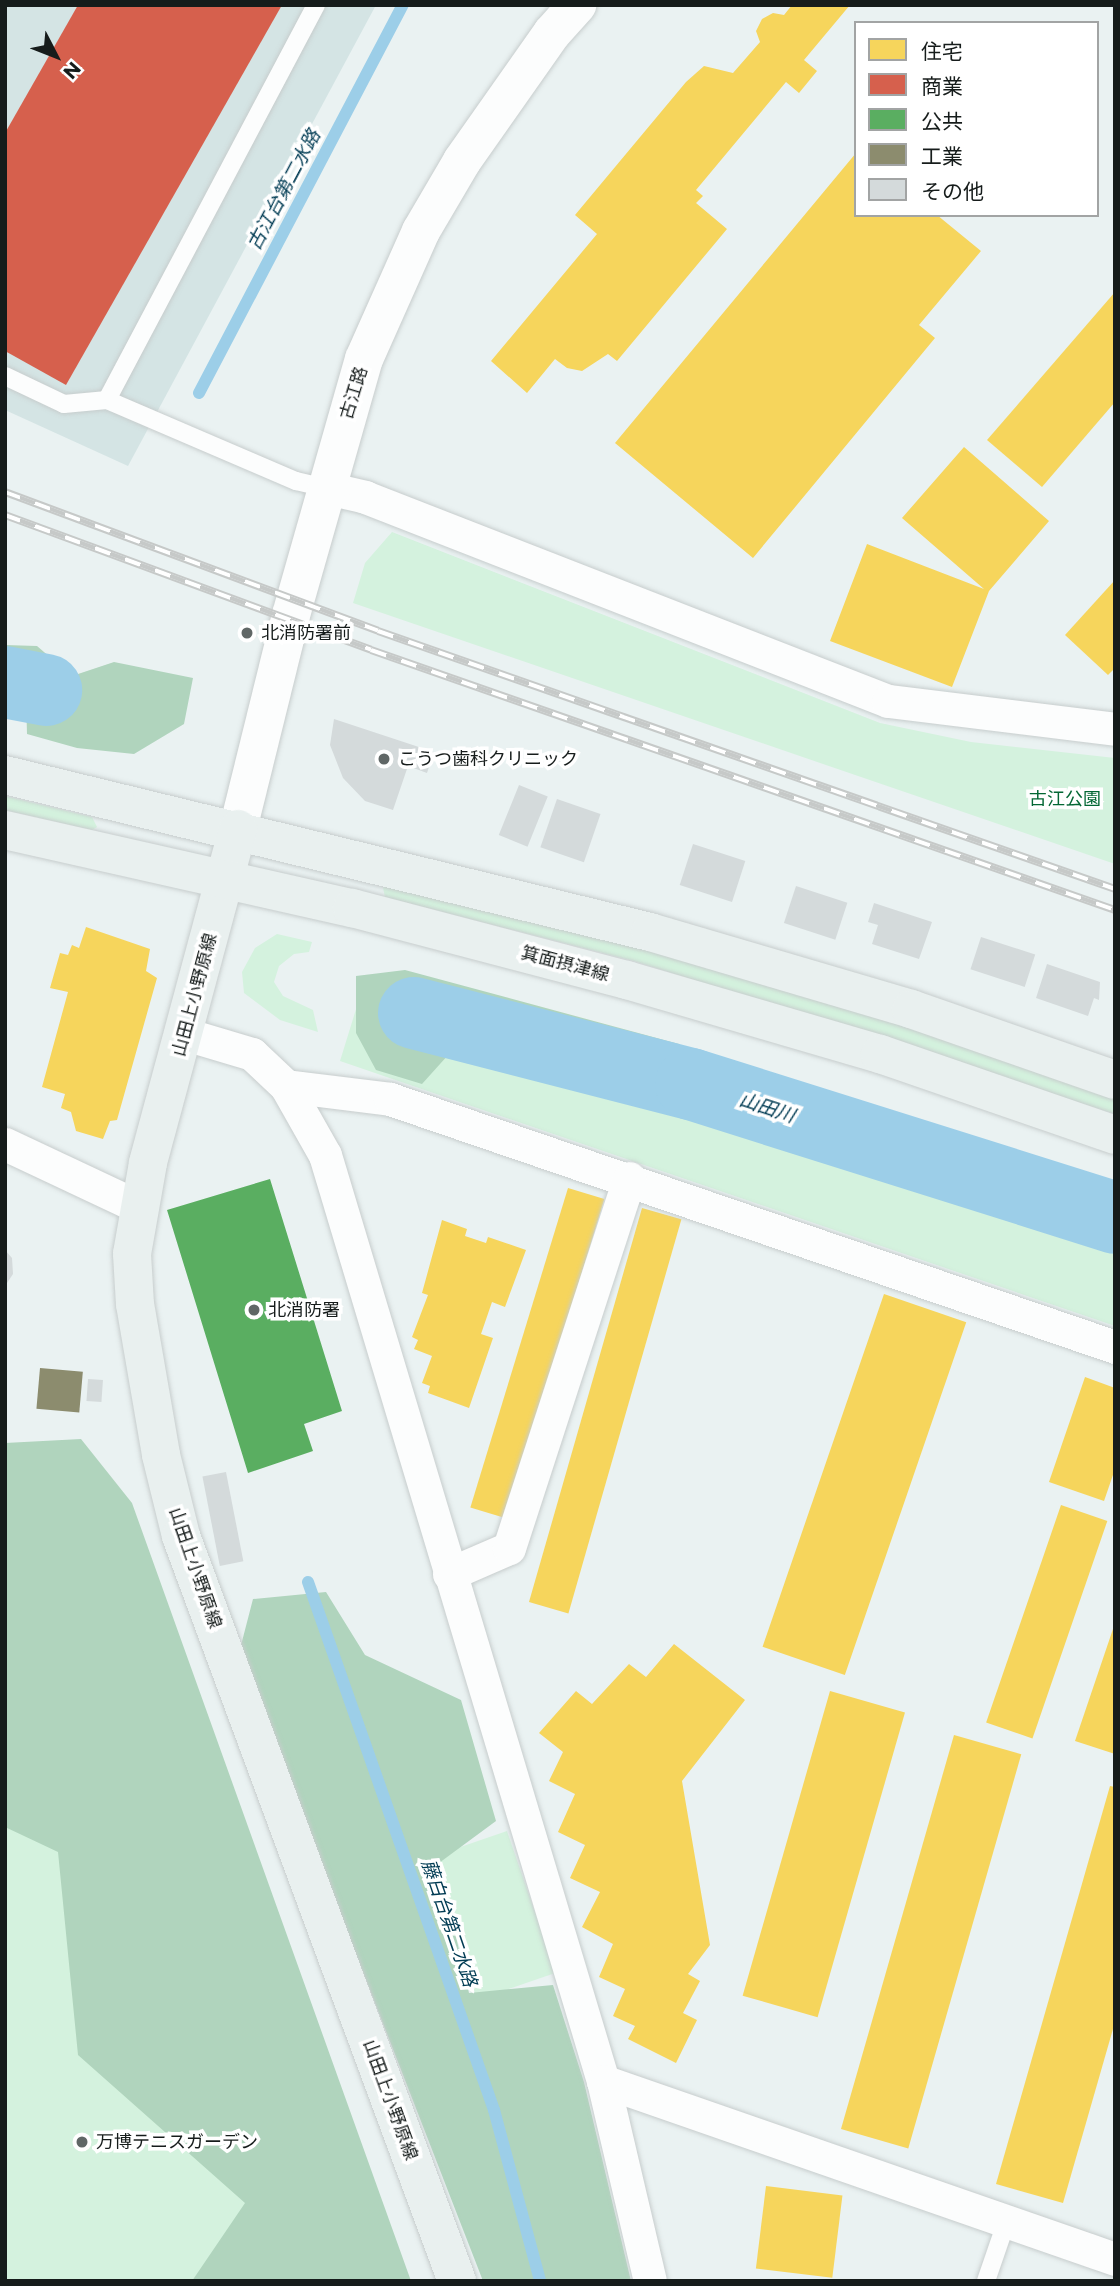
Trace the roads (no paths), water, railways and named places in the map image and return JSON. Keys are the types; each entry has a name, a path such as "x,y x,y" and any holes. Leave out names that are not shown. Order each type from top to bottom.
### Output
{"main road":[{"path":"5,775 238,829 650,932 911,1009 1115,1080"},
{"name":"山田上小野原線","path":"238,829 139,1207 131,1254 135,1304 161,1455 181,1536 457,2281"},
{"name":"箕面摂津線","path":"5,830 226,879 627,980 880,1054 1115,1135"}],"street":[{"name":"古江路","path":"238,829 327,488 364,359 421,231 507,95 577,5"},
{"path":"327,488 374,500 888,701 1115,729"},
{"path":"185,1034 252,1054 286,1086 325,1155 603,2081 650,2281"},
{"path":"286,1086 390,1099 629,1178 1115,1347"},
{"path":"5,1144 139,1207"},
{"path":"450,1574 509,1548 629,1178"},
{"path":"603,2081 1115,2259"}],"lane":[{"path":"107,400 316,5"},
{"path":"5,376 64,404 107,400 296,481 327,488"},
{"path":"986,2281 1007,2220"}],"waterway":[{"name":"古江台第二水路","path":"199,393 403,5"},
{"name":"山田川","path":"5,682 46,690"},
{"name":"山田川","path":"414,1013 691,1084 1115,1218"},
{"name":"藤白台第二水路","path":"308,1582 494,2110 540,2281"}],"railway":[{"path":"5,492 378,631 1115,889"},
{"path":"5,515 371,650 1115,910"}],"place":[{"name":"北消防署前","path":"247,633"},
{"name":"こうつ歯科クリニック","path":"384,759"},
{"name":"北消防署","path":"254,1310"},
{"name":"万博テニスガーデン","path":"82,2142"}],"park label":[{"name":"古江公園","path":"1065,799"}]}
